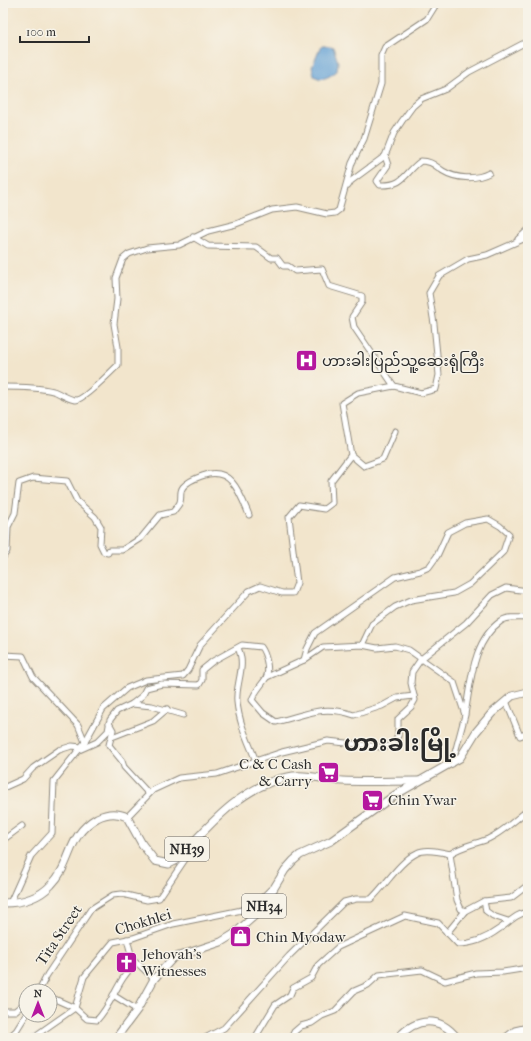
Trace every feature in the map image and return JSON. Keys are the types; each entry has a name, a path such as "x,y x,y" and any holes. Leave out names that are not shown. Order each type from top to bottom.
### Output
{"highway":[{"path":"420,781 452,764 463,755 483,722 506,701 518,694 528,692"},
{"name":"NH39","path":"127,817 148,853 159,863 173,863 215,817 235,803 266,785 286,778 307,776 343,781 420,781"},
{"name":"NH34","path":"116,1038 137,1010 154,979 173,958 221,942 234,934 260,911 268,901 285,870 300,855 331,842 395,794 420,781"},
{"path":"7,903 35,898 51,885 63,867 77,835 88,824 106,814 116,814 127,817"},
{"path":"398,1038 405,1030 414,1025 433,1023 443,1024 457,1038"},
{"path":"506,1038 515,1031 528,1028"}],"street":[{"path":"3,387 53,391 75,400 83,398 118,365 118,346 114,324 117,299 116,278 123,259 137,250 179,245 193,237 236,224 272,210 285,208 308,209 327,214 335,213 339,210 352,163 364,139 381,84 380,56 385,47 427,18 437,3"},
{"path":"345,190 351,181 385,156 394,133 417,102 446,89 469,72 528,41"},
{"path":"385,156 388,166 378,178 377,181 380,185 389,185 401,182 421,161 435,164 442,171 458,177 474,178 489,173"},
{"path":"516,241 528,230"},
{"path":"193,237 208,246 256,247 271,258 277,258 283,266 288,266 295,271 322,269 330,286 362,296 362,302 352,317 354,328 394,386"},
{"path":"395,431 383,459 364,466 351,455 342,403 358,392 394,386 421,393 436,389 439,375 434,324 429,293 439,276 468,258 487,255 528,237"},
{"path":"7,903 31,856 52,833 54,781 85,742 103,709 127,688 146,680 183,676 200,645 249,590 260,586 282,593 293,593 297,583 289,517 299,505 324,509 332,503 331,481 351,455"},
{"path":"3,557 8,527 15,513 19,483 33,478 67,481 77,501 95,517 101,527 100,544 104,552 108,553 109,550 122,550 141,538 160,515 173,512 180,502 180,492 184,486 194,479 211,473 223,475 231,480 249,515"},
{"path":"304,660 307,649 315,633 340,614 395,577 420,571 429,567 437,556 448,532 465,523 488,519 510,534 503,552 470,584 454,593 412,600 395,607 372,624 362,645"},
{"path":"127,817 153,790 179,778 217,774 256,761 328,741 381,747 392,746 398,736 398,719 411,707 415,700 411,683 412,672 421,659 466,623 492,595 506,588 528,591"},
{"path":"452,764 465,714 477,655 484,638 501,621 510,618 528,618"},
{"path":"3,788 23,779 33,768 59,750 72,746 80,749 97,742 108,731 109,723 117,711 132,704 142,696 146,688 153,685 199,685 202,680 202,670 213,661 242,645 262,647 266,656 267,677"},
{"path":"414,696 397,698 382,706 354,715 341,710 312,711 276,722 263,714 252,700 254,694 267,677 304,660 323,648 362,645 377,648 395,646 409,650 454,682 465,714"},
{"path":"238,648 242,663 236,701 240,723 256,761"},
{"path":"3,655 23,656 33,677 78,725 85,742"},
{"path":"506,701 520,736 528,733"},
{"path":"132,704 167,709 183,715"},
{"path":"112,737 153,721 167,709"},
{"path":"109,723 113,730 109,745 122,761 124,766 134,775 149,794"},
{"path":"205,1038 224,1028 289,956 344,902 356,899 371,899 417,852 429,850 450,854 460,848 488,839 528,810"},
{"path":"3,840 22,826"},
{"name":"Tita Street","path":"43,983 91,908 113,895 122,894 147,900 159,898 190,852 192,843"},
{"path":"450,854 457,900 461,909 465,911"},
{"path":"447,933 465,911 484,901 511,898 528,885"},
{"name":"Chokhlei","path":"75,1008 84,977 113,942 173,924 242,910 258,902 275,886"},
{"path":"484,901 486,911 493,916 508,922"},
{"path":"255,1038 275,1005 290,995 293,988 311,978 318,965 338,947 405,916 438,923 458,944 470,944 499,929 521,913 528,912"},
{"path":"127,939 132,958 154,979"},
{"path":"58,1001 75,1008 87,1018 97,1020 106,1011 122,977 136,963"},
{"path":"291,1038 294,1032 301,1026 312,1024 322,1016 335,1011 354,991 368,985 379,975 422,970 445,981 476,973 503,972 528,968"},
{"path":"113,995 137,1010"},
{"path":"32,1038 75,1008"},
{"path":"3,1011 15,1011 18,1009"},
{"path":"8,1038 16,1031 21,1023"}],"water":[{"path":"321,46 333,47 338,62 337,71 329,76 317,78 314,76 312,67"}],"place":[{"name":"ဟားခါးပြည်သူ့ဆေးရုံကြီး","path":"307,361"},
{"name":"C & C Cash & Carry","path":"328,773"},
{"name":"Chin Ywar","path":"372,800"},
{"name":"Chin Myodaw","path":"241,937"},
{"name":"Jehovah's Witnesses","path":"126,963"}],"district":[{"name":"ဟားခါးမြို့","path":"400,743"}]}
